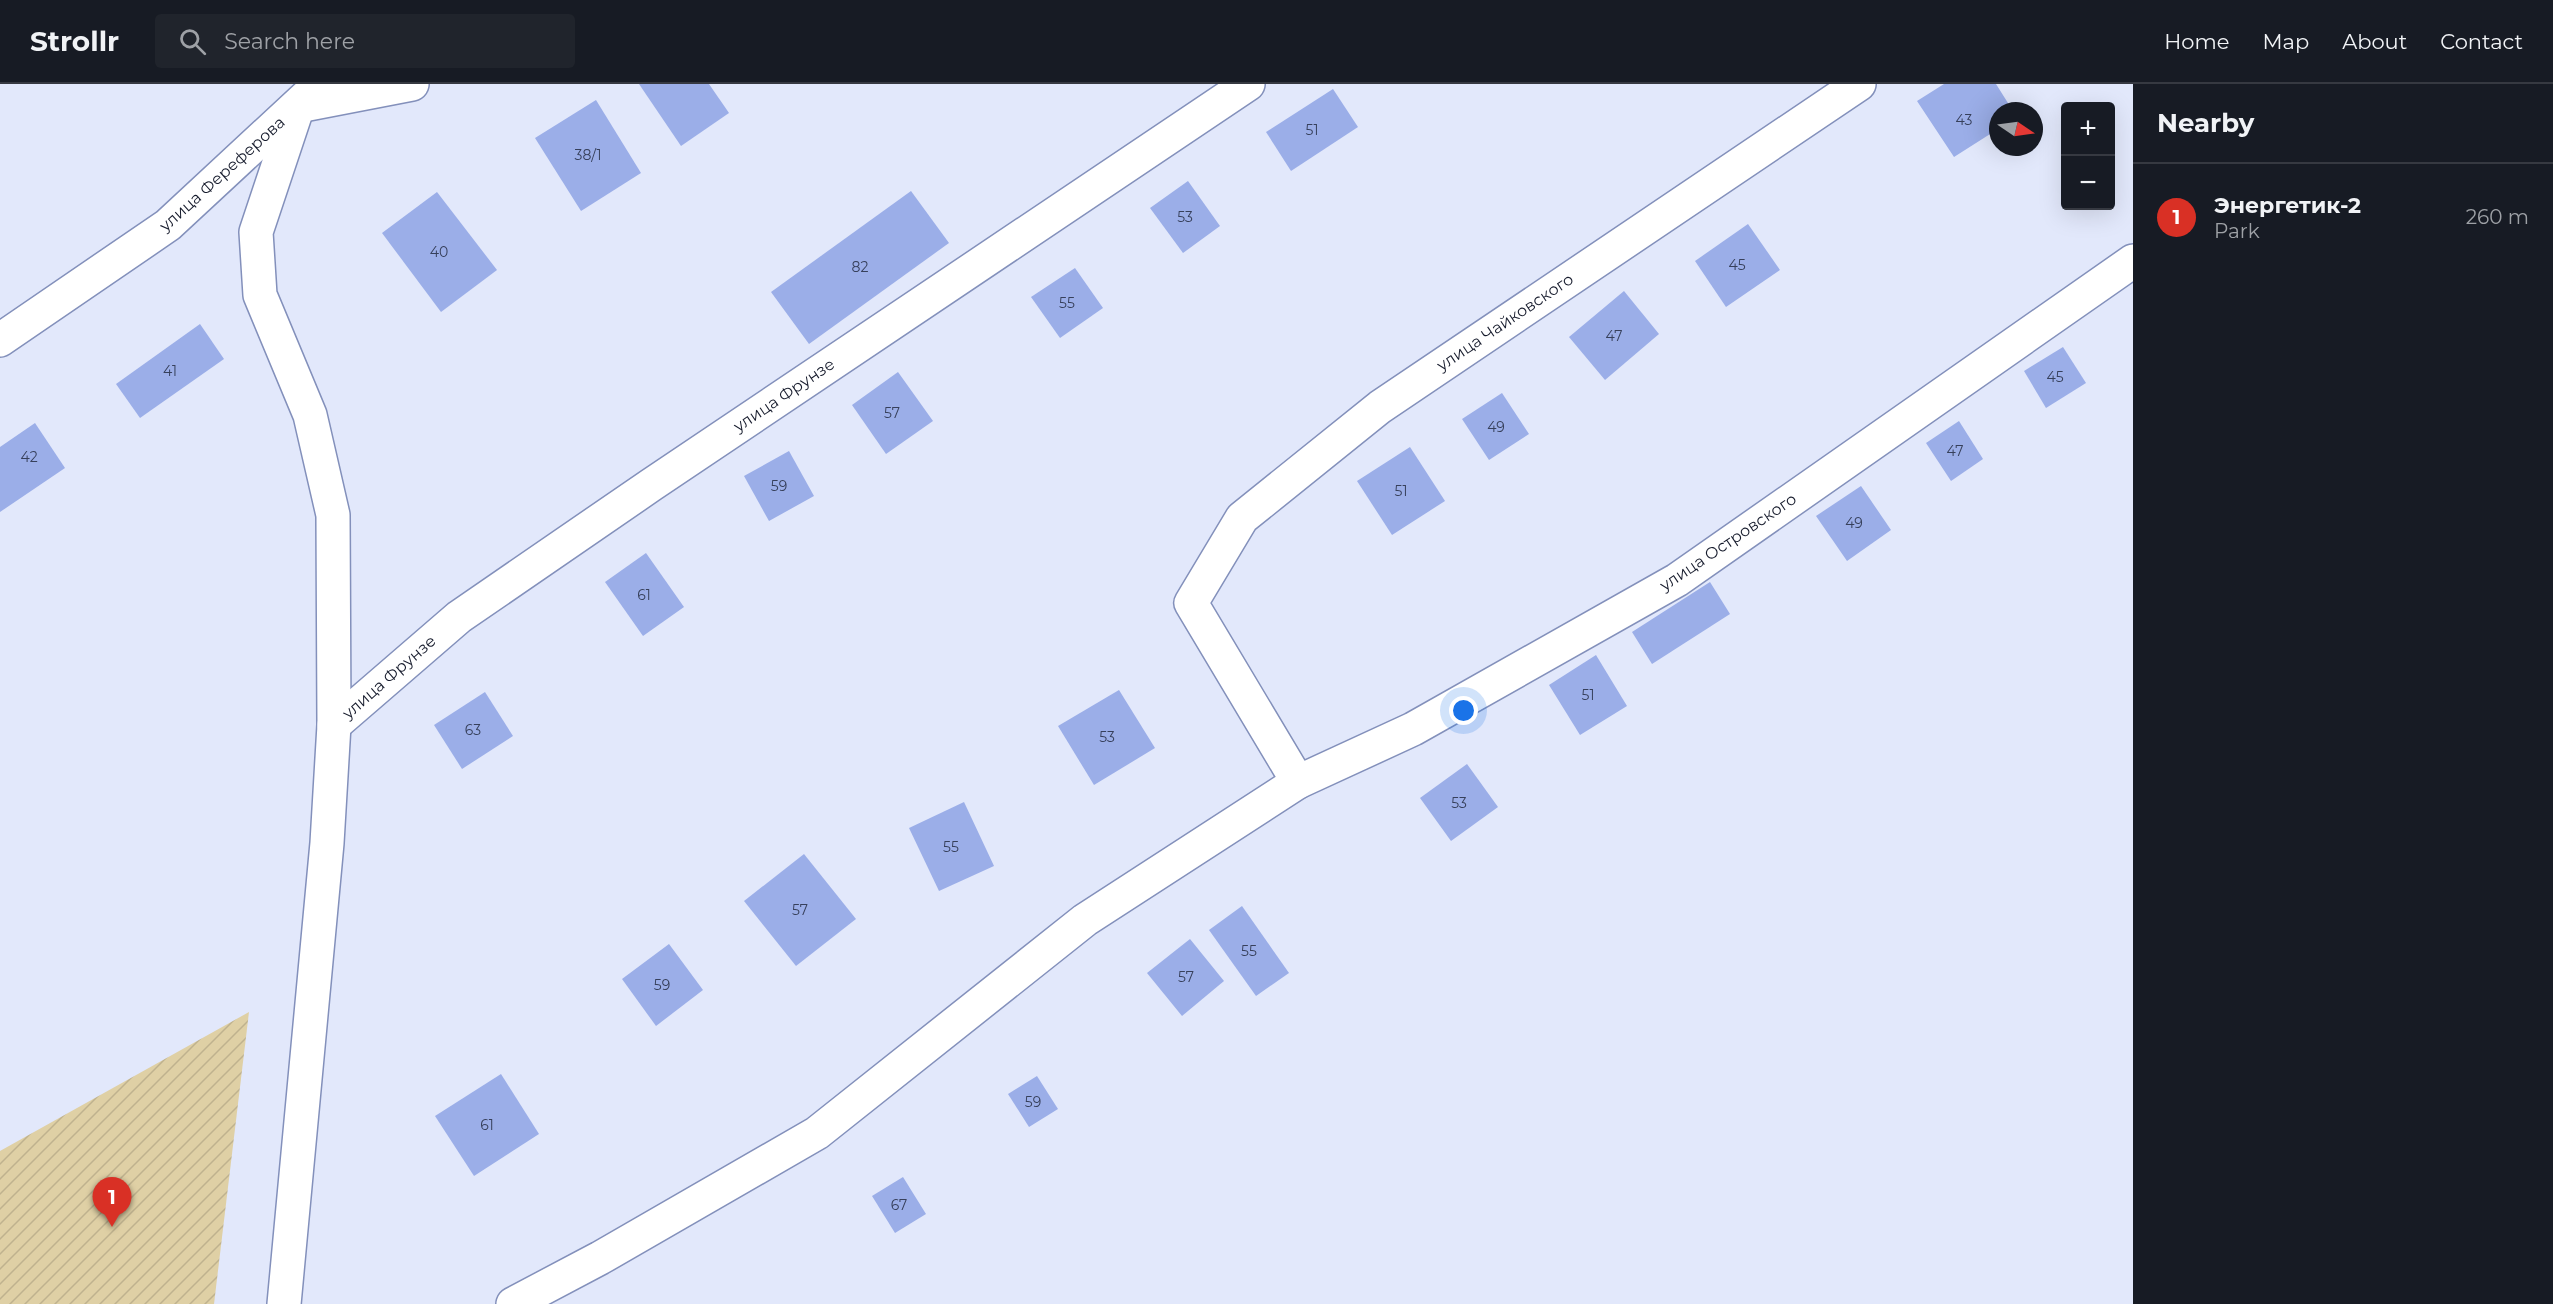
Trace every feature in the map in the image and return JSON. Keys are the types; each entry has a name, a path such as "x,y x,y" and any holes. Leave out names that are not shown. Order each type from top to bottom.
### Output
{"street":[{"path":"284,1304 327,843 334,725 333,514 310,415 260,295 256,232 309,95 412,84"},
{"name":"улица Фрунзе","path":"334,725 459,617 651,485 1248,84"},
{"name":"улица Чайковского","path":"1299,782 1191,603 1242,518 1380,407 1859,84"},
{"name":"улица Фереферова","path":"0,340 168,225 309,95"},
{"name":"улица Островского","path":"513,1304 600,1258 817,1133 1085,920 1299,782 1413,729 1677,580 2133,261"}],"shaded area":[{"path":"249,1012 214,1304 0,1304 0,1151"}],"building":[{"path":"639,84 709,84 729,113 681,146"},
{"path":"1944,84 1996,84 2007,102 1989,102 1989,135 1954,157 1917,101"},
{"path":"1333,89 1358,127 1291,171 1266,132"},
{"path":"596,100 641,173 581,211 535,138"},
{"path":"1188,181 1220,226 1183,253 1150,208"},
{"path":"911,191 949,243 809,344 771,292"},
{"path":"437,192 497,270 441,312 382,233"},
{"path":"1748,224 1780,270 1726,307 1695,261"},
{"path":"1075,268 1103,308 1060,338 1031,297"},
{"path":"1624,291 1659,334 1605,380 1569,337"},
{"path":"200,324 224,359 140,418 116,384"},
{"path":"2063,347 2086,383 2046,408 2024,371"},
{"path":"898,372 933,421 886,454 852,405"},
{"path":"1502,393 1529,434 1489,460 1462,419"},
{"path":"1959,421 1983,459 1951,481 1926,443"},
{"path":"35,423 65,468 0,512 0,447"},
{"path":"1410,447 1445,501 1392,535 1357,481"},
{"path":"789,451 814,496 769,521 744,476"},
{"path":"1861,486 1891,530 1847,561 1816,516"},
{"path":"646,553 684,607 643,636 605,582"},
{"path":"1710,582 1730,614 1652,664 1632,632"},
{"path":"1596,655 1627,706 1580,735 1549,685"},
{"path":"1119,690 1155,748 1094,785 1058,726"},
{"path":"485,692 513,736 462,769 434,725"},
{"path":"1467,764 1498,807 1451,841 1420,798"},
{"path":"964,802 994,866 939,891 909,828"},
{"path":"804,854 856,919 796,966 744,901"},
{"path":"1242,906 1289,973 1256,996 1209,930"},
{"path":"1190,939 1224,981 1182,1016 1147,973"},
{"path":"669,944 703,990 656,1026 622,979"},
{"path":"501,1074 539,1134 474,1176 435,1116"},
{"path":"1037,1076 1058,1109 1029,1127 1008,1094"},
{"path":"903,1177 926,1214 895,1233 872,1196"}],"place":[{"name":"Энергетик-2","path":"112,1227"}]}
